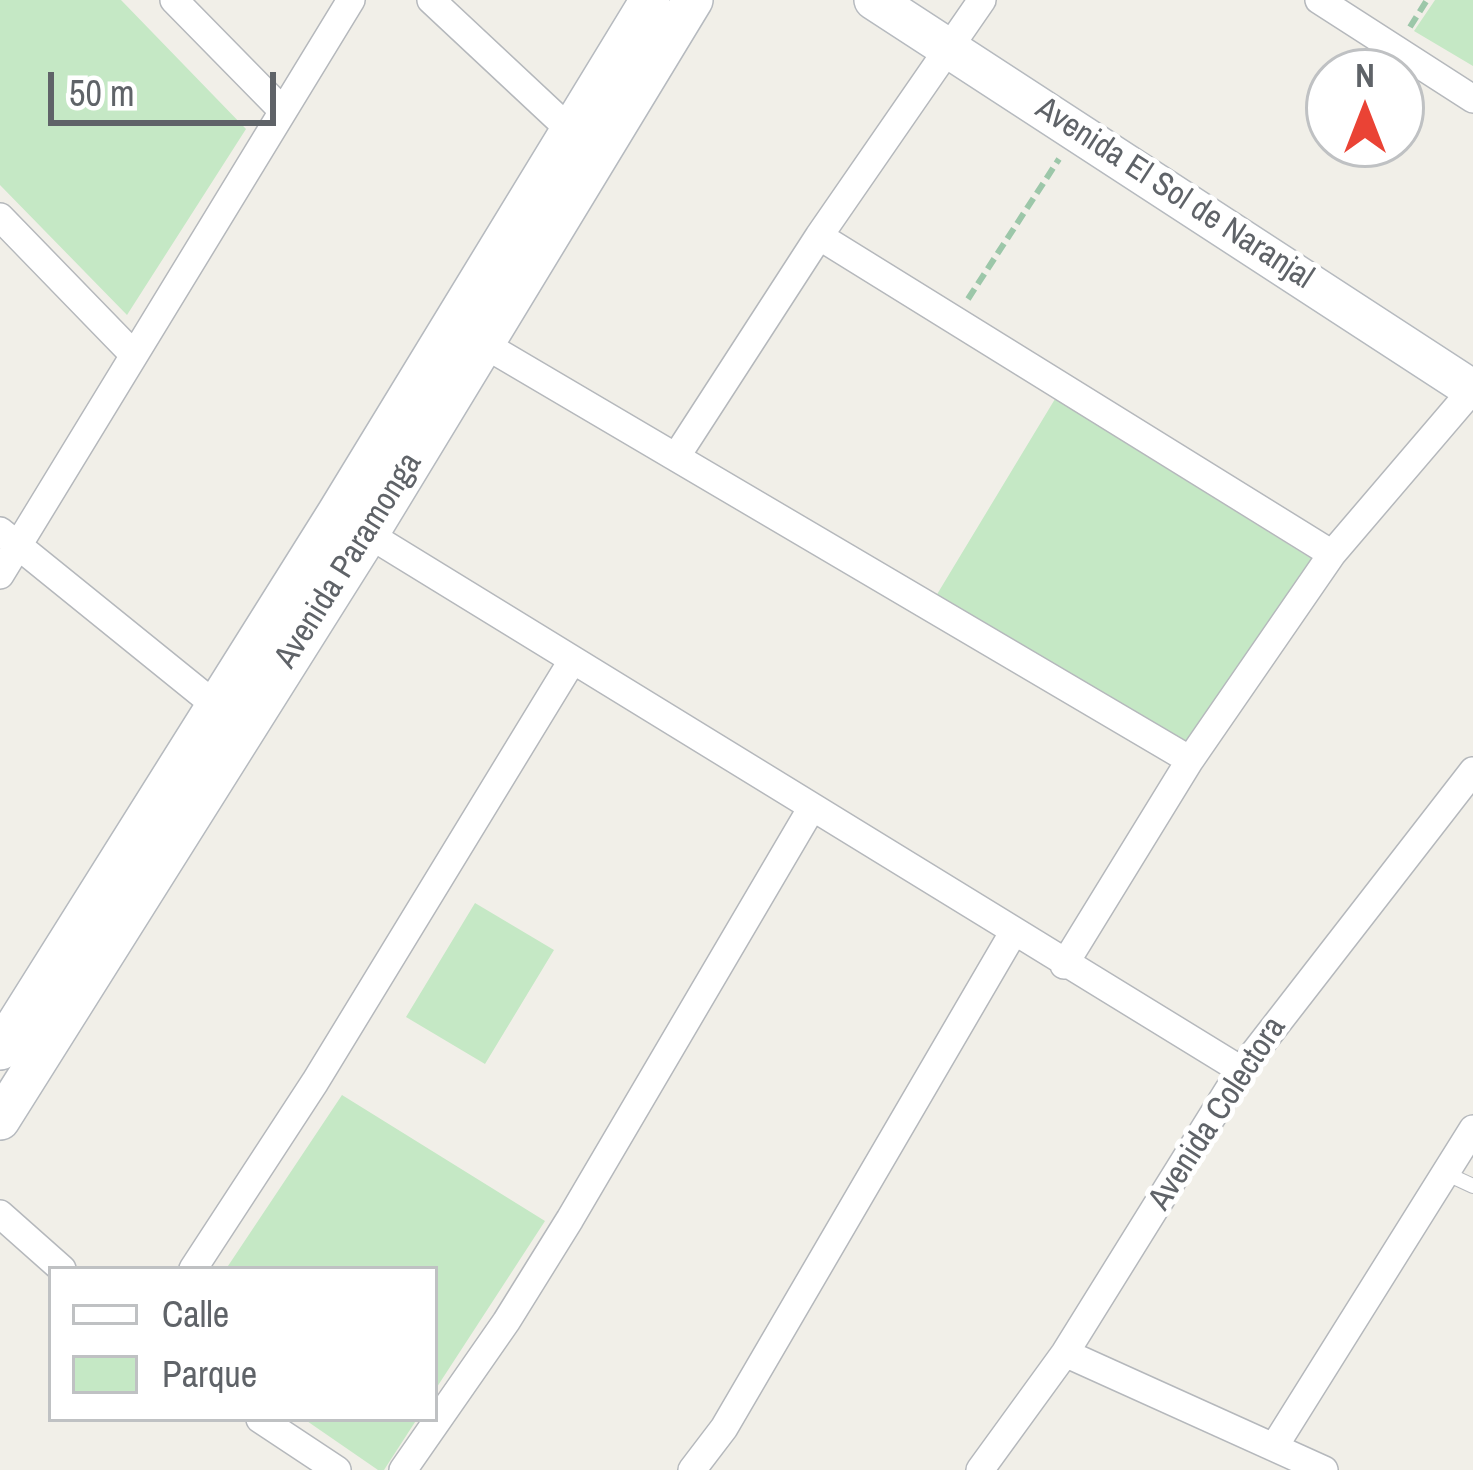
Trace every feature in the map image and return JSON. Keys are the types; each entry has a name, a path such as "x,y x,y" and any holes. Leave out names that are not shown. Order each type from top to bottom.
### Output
{"street":[{"path":"174,0 282,110"},
{"path":"0,574 8,539 134,355 351,0"},
{"path":"431,0 569,129"},
{"name":"Avenida Paramonga","path":"466,334 569,129 650,0"},
{"name":"Avenida Paramonga","path":"0,1120 231,718 466,334 694,0"},
{"name":"Avenida El Sol de Naranjal","path":"874,0 1473,390"},
{"path":"676,457 819,236 982,0"},
{"path":"1319,0 1473,99"},
{"path":"0,217 134,355"},
{"path":"819,236 1332,554"},
{"path":"466,334 1190,760"},
{"path":"1064,964 1190,760 1332,554 1473,390"},
{"path":"352,524 1241,1070"},
{"path":"8,539 231,718"},
{"path":"195,1266 315,1082 572,661"},
{"name":"Avenida Paramonga","path":"0,1051 231,718"},
{"name":"Avenida Colectora","path":"980,1470 1065,1353 1241,1070 1473,771"},
{"path":"438,1420 571,1219 811,808"},
{"path":"692,1470 724,1427 1013,933"},
{"path":"1274,1447 1473,1129"},
{"path":"0,1214 59,1266"},
{"path":"1065,1353 1324,1470"},
{"path":"265,1422 337,1470"},
{"path":"403,1470 436,1422"}],"lane":[{"path":"1445,1173 1473,1186"}],"path":[{"path":"955,320 1077,130"}],"green space":[{"path":"0,0 121,0 246,129 127,315 0,185"},
{"path":"1435,0 1473,0 1473,66 1414,31"},
{"path":"1055,399 1312,559 1189,743 936,596"},
{"path":"475,903 554,950 485,1064 406,1017"},
{"path":"342,1095 545,1221 438,1385 438,1266 228,1266"},
{"path":"308,1422 415,1422 384,1470"}]}
